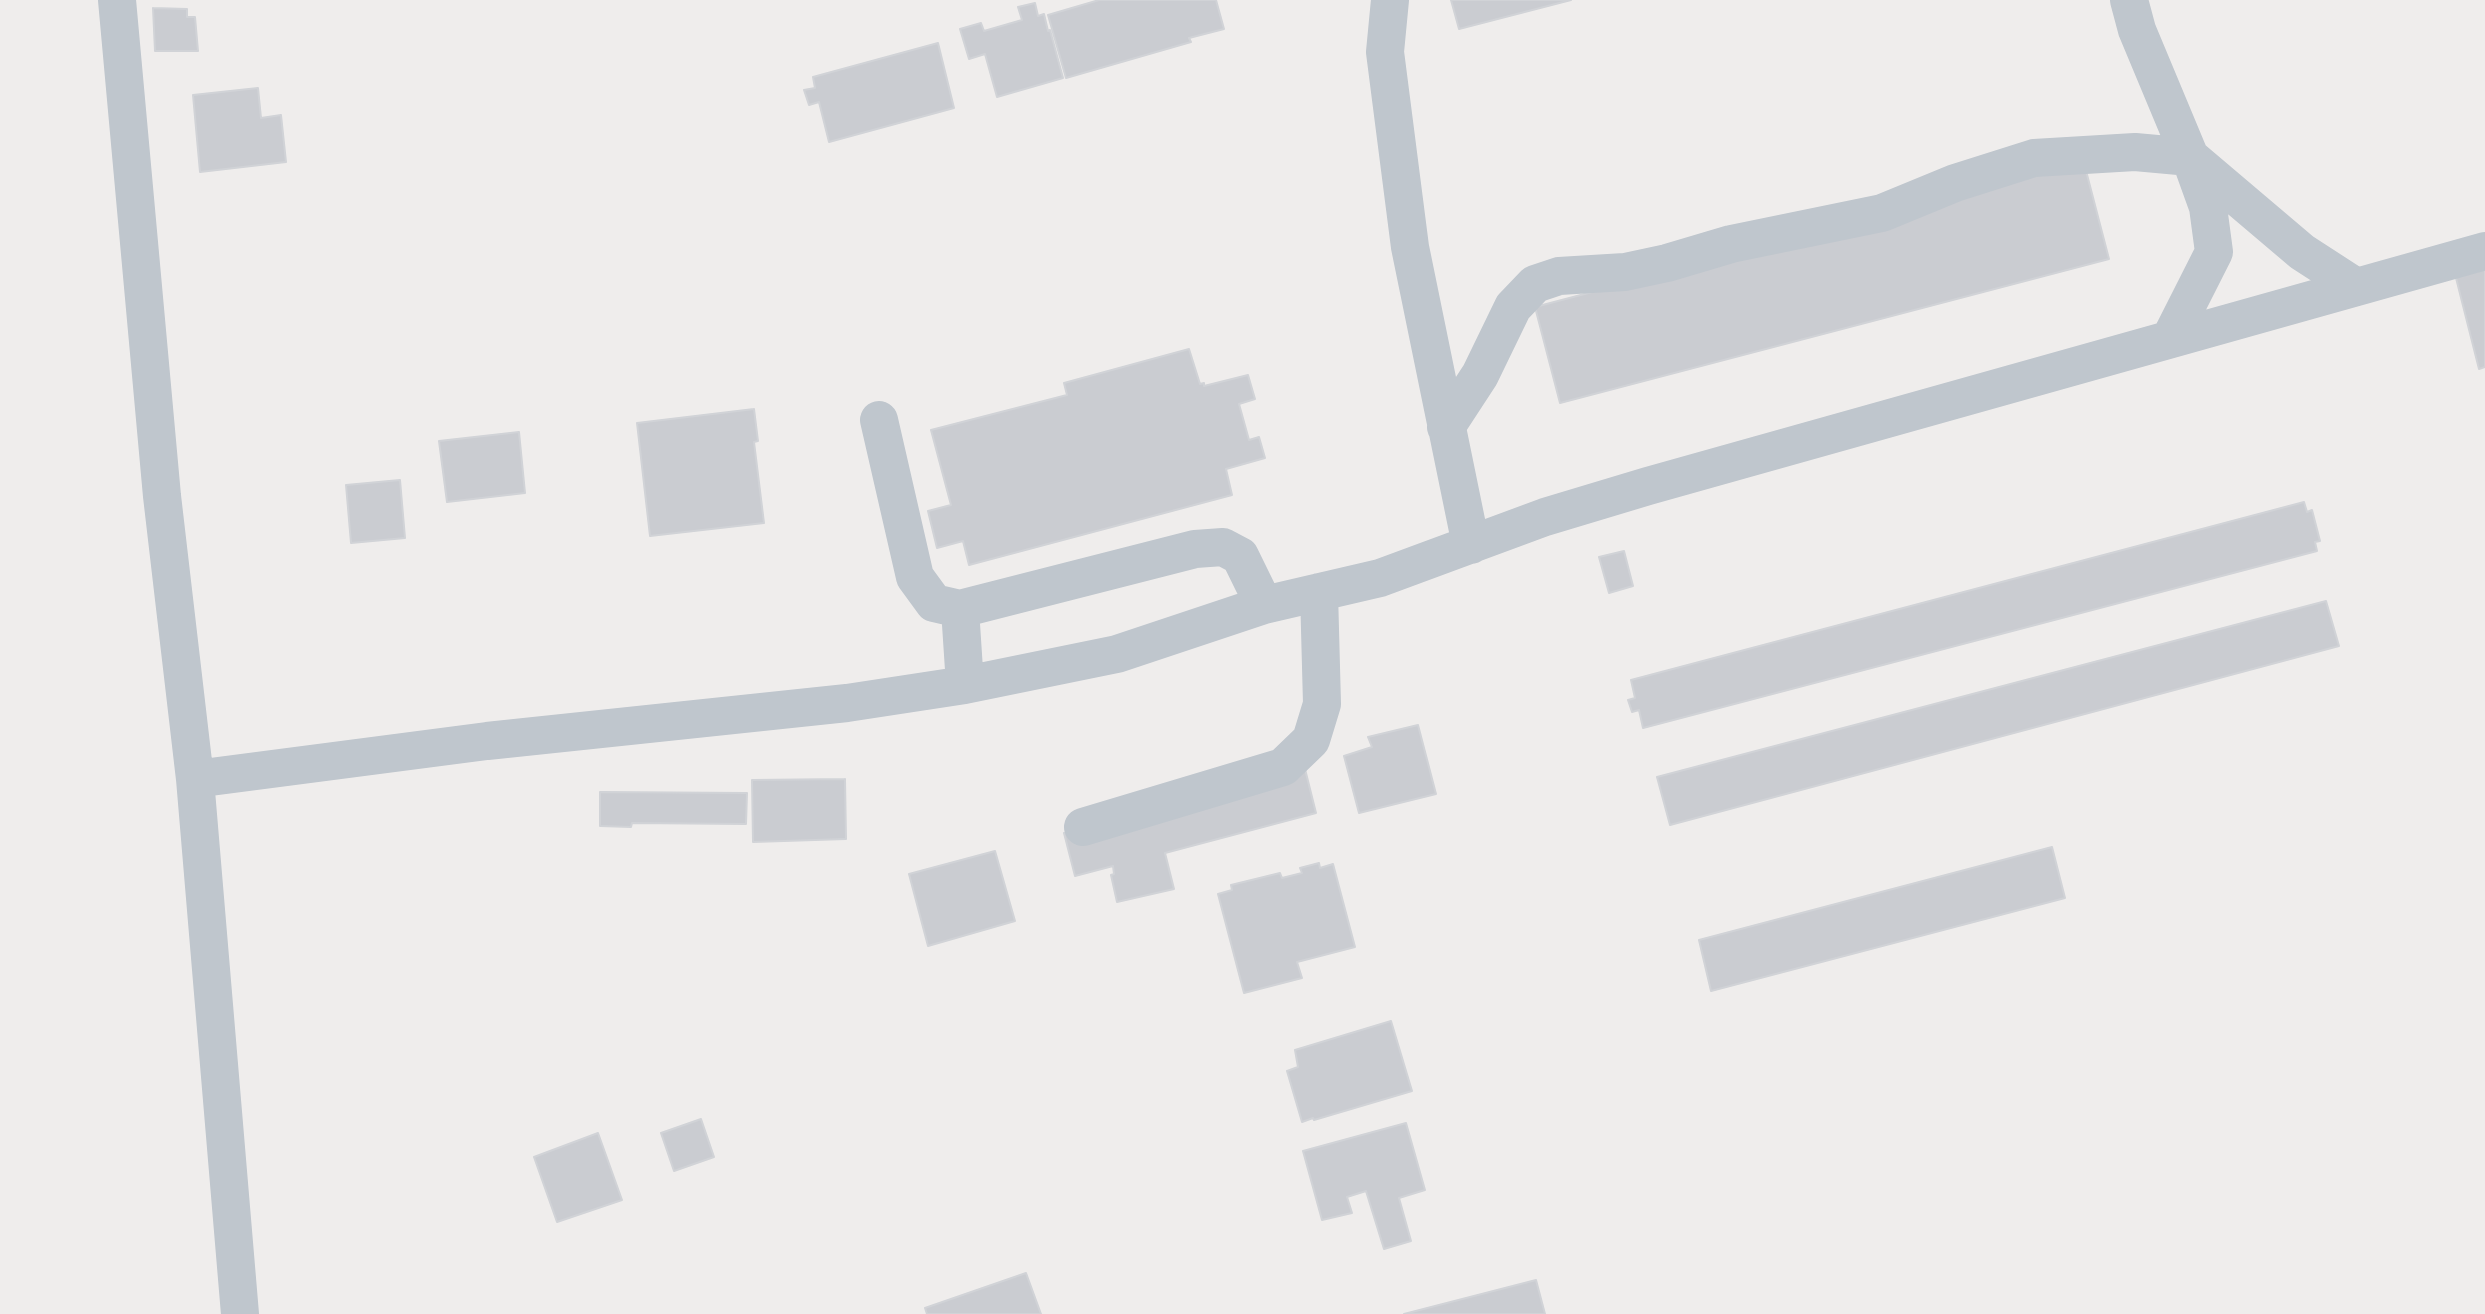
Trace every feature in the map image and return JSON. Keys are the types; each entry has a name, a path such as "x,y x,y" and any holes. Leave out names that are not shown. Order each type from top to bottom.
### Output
{"street":[{"path":"117,0 161,482 195,779 240,1314"},
{"path":"1390,0 1385,52 1410,247 1471,545"},
{"path":"2129,0 2137,30 2190,156 2208,207 2214,251 2170,340"},
{"path":"1446,427 1480,375 1513,307 1535,284 1559,276 1625,272 1667,264 1731,244 1882,213 1955,183 2034,158 2134,152 2190,156 2302,252 2356,287"},
{"path":"195,779 486,741 846,703 965,685 1117,654 1264,606 1380,578 1545,517 1647,486 2485,251"},
{"path":"879,420 915,578 934,603 960,609 1195,550 1223,547 1240,556 1264,606"},
{"path":"1083,827 1283,767 1311,740 1322,704 1319,592"},
{"path":"960,609 965,685"}],"building":[{"path":"1099,0 1216,0 1224,29 1189,38 1191,42 1066,78 1048,15"},
{"path":"1451,0 1571,0 1459,29"},
{"path":"1035,3 1038,16 1044,14 1048,31 1050,30 1063,78 997,97 985,54 969,59 960,29 981,23 984,31 1022,20 1018,7"},
{"path":"153,8 187,9 187,17 195,17 198,51 155,51"},
{"path":"938,43 954,108 829,142 819,102 809,105 804,90 815,88 813,77"},
{"path":"258,88 261,118 281,115 286,162 200,172 193,95"},
{"path":"2084,163 2109,259 1560,403 1535,307"},
{"path":"2485,258 2485,367 2479,369 2453,266"},
{"path":"1189,349 1200,384 1204,383 1204,386 1248,375 1255,399 1239,404 1249,440 1259,437 1265,458 1226,469 1232,495 969,565 963,541 937,548 928,511 951,505 931,430 1067,395 1064,383"},
{"path":"754,409 758,441 754,442 764,523 650,536 637,423"},
{"path":"519,432 525,493 447,502 439,441"},
{"path":"400,480 405,538 351,543 346,485"},
{"path":"2304,502 2307,512 2312,510 2320,541 2315,542 2317,551 1643,728 1639,710 1632,712 1628,700 1635,698 1631,680"},
{"path":"1624,551 1633,586 1609,593 1599,557"},
{"path":"2326,601 2339,646 1670,825 1657,777"},
{"path":"1418,725 1436,794 1359,813 1344,756 1372,747 1368,737"},
{"path":"1305,769 1316,813 1165,853 1174,889 1117,902 1111,875 1114,874 1113,866 1075,876 1064,833"},
{"path":"845,779 846,839 753,842 752,780"},
{"path":"600,792 747,793 746,824 632,823 631,827 600,826"},
{"path":"2052,847 2065,898 1711,991 1699,940"},
{"path":"995,851 1015,921 928,946 909,874"},
{"path":"1319,863 1320,868 1333,864 1355,947 1297,962 1302,978 1244,993 1218,894 1232,890 1231,885 1280,873 1282,878 1302,873 1300,868"},
{"path":"1391,1021 1412,1091 1302,1122 1287,1071 1298,1067 1295,1050"},
{"path":"701,1119 714,1157 674,1171 661,1133"},
{"path":"1406,1123 1425,1190 1399,1198 1411,1241 1384,1249 1366,1191 1347,1197 1352,1213 1322,1220 1303,1151"},
{"path":"598,1133 622,1200 557,1222 534,1157"},
{"path":"1026,1273 1041,1314 927,1314 925,1308"},
{"path":"1536,1280 1545,1314 1404,1314"}]}
